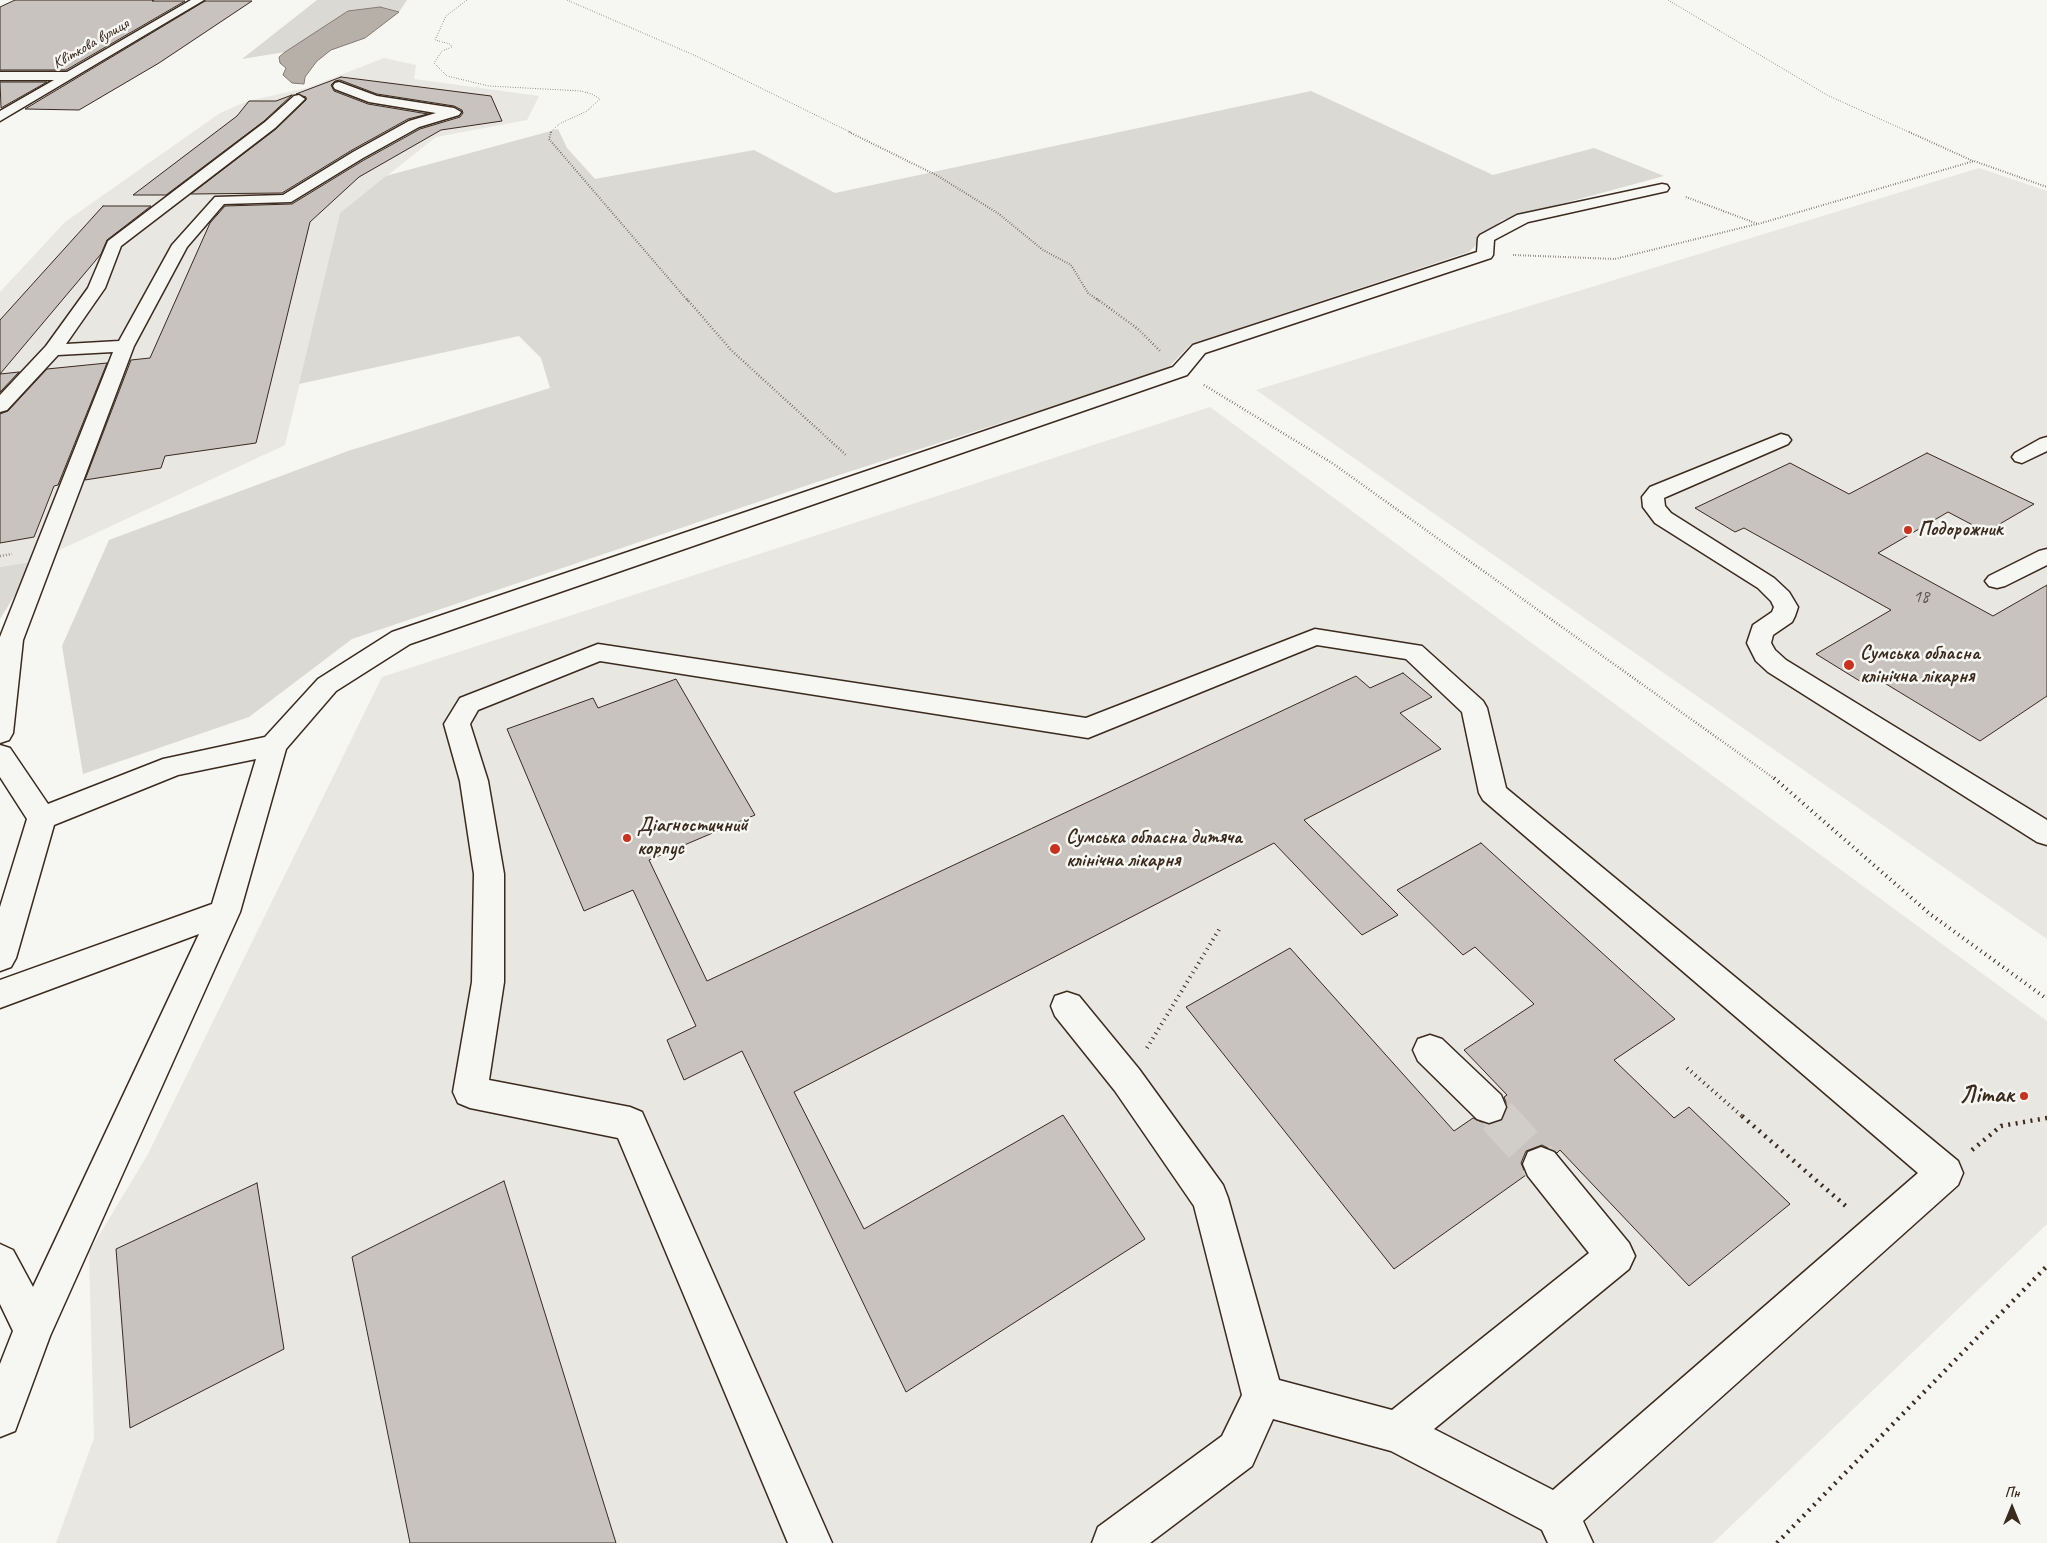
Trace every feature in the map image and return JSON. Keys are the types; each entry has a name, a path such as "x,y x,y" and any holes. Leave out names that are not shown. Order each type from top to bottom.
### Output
{"street":[{"name":"Квіткова вулиця","path":"0,118 199,0"},
{"path":"0,76 68,76"},
{"path":"174,199 286,199 358,155 414,124 454,112 374,99 339,86"},
{"path":"0,406 52,350 96,288 114,244 270,125 299,99"},
{"path":"0,1416 33,1330 225,912 274,746 327,685 400,638 1180,371 1199,349 1485,255 1486,238 1523,218 1662,188"},
{"path":"0,733 11,640 126,346 180,245 220,200"},
{"path":"52,350 126,346"},
{"path":"1781,440 1658,492 1653,497 1654,507 1663,518 1766,583 1781,597 1786,607 1783,616 1762,631 1759,643 1765,655 1777,666 2042,824"},
{"path":"2022,457 2047,444"},
{"path":"1997,581 2047,556"},
{"path":"810,1543 630,1124 470,1092 488,982 489,874 474,781 457,724 469,704 598,652 1088,728 1314,637 1413,652 1474,708 1493,793 1945,1173 1877,1233 1564,1529 1397,1432 1262,1396"},
{"path":"42,818 173,766 274,746"},
{"path":"0,755 42,818"},
{"path":"0,958 42,818"},
{"path":"0,994 225,912"},
{"path":"1067,1006 1127,1080 1210,1198 1262,1396 1237,1451 1114,1543"},
{"path":"1430,1050 1489,1106"},
{"path":"1397,1432 1616,1256 1541,1164"},
{"path":"0,1263 33,1330"}],"path":[{"path":"467,0 446,16 435,40 450,44 452,47 442,52 434,63 447,76 489,86 581,91 592,94 600,99 587,111 559,124 549,134 549,139 731,350 870,476"},
{"path":"566,0 696,56 938,176 999,214 1043,250 1071,265 1088,292 1138,328 1180,371 1332,463 1571,635 1768,773 1930,914 2047,999"},
{"path":"1668,0 1827,95 1974,161 2047,187"},
{"path":"1485,255 1615,259 1758,224 1974,161"},
{"path":"1662,188 1758,224"},
{"path":"1127,1080 1220,928"},
{"path":"1687,1068 1877,1233"},
{"path":"1945,1173 2001,1126 2047,1118"},
{"path":"1777,1543 2047,1266"}],"shaded area":[{"path":"317,0 407,0 399,12 380,7 348,11 285,52 242,59"},
{"path":"380,7 399,12 365,38 331,50 317,61 305,77 304,84 292,83 283,75 286,68 280,63 279,57 285,52 348,11"},
{"path":"384,58 416,65 414,79 539,96 527,120 436,137 340,213 285,445 36,561 0,567 0,292 65,222 220,113 248,101 307,88"},
{"path":"1311,91 1493,175 1594,148 1664,176 1502,220 1469,252 1191,344 1166,370 814,483 352,639 249,717 83,774 62,646 109,540 348,451 550,388 541,358 519,336 299,384 340,213 386,176 558,129 567,148 595,179 754,150 835,193"},
{"name":"Сумська обласна клінічна лікарня","path":"1979,168 2047,191 2047,939 1256,390"},
{"name":"Сумська обласна дитяча клінічна лікарня","path":"1210,407 2047,1021 2047,1224 1713,1543 56,1543 94,1438 89,1252 148,1154 382,677"},
{"path":"36,561 0,619 0,567"}],"building":[{"path":"15,0 185,1 66,70 0,70 0,7"},
{"path":"205,1 252,1 159,63 79,110 25,109"},
{"path":"341,77 491,96 502,121 441,130 359,177 310,222 256,443 165,456 161,468 85,480 131,360 150,358 210,223 225,206 292,204 364,160 420,129 460,117 463,113 462,110 454,106 377,94 340,80 335,81 331,85 334,91 368,104 428,114 408,119 352,150 282,193 191,194 276,129 306,100 306,97 296,94"},
{"path":"0,82 47,82 1,108"},
{"path":"292,95 264,121 166,195 133,195 237,116 249,101 276,101"},
{"path":"103,206 151,206 107,240 101,254 0,374 0,320"},
{"path":"107,363 58,485 54,486 34,537 0,543 0,414 8,411 47,369"},
{"path":"19,372 0,392 0,374"},
{"path":"1927,453 2034,504 1986,532 1948,512 1878,553 1993,616 2047,585 2047,696 1980,741 1873,676 1863,683 1816,654 1891,610 1744,528 1735,532 1695,508 1790,463 1849,494"},
{"path":"1403,673 1432,697 1400,713 1441,749 1304,820 1398,915 1362,935 1274,843 794,1092 864,1229 1063,1115 1145,1239 906,1392 742,1051 684,1080 667,1040 696,1026 633,890 584,911 507,729 593,698 598,708 676,679 755,815 649,860 707,981 1356,676 1370,688"},
{"path":"1481,843 1675,1019 1614,1060 1674,1118 1689,1107 1790,1204 1689,1286 1560,1150 1557,1153 1542,1145 1526,1151 1521,1163 1526,1175 1394,1269 1186,1007 1290,948 1454,1131 1473,1118 1488,1125 1502,1121 1508,1108 1504,1097 1507,1095 1464,1050 1534,1004 1475,947 1463,955 1397,890"},
{"path":"504,1181 616,1543 410,1543 352,1257"},
{"path":"257,1183 284,1349 130,1428 116,1249"}],"tunnel":[{"path":"1489,1107 1498,1117"},
{"path":"1497,1116 1541,1164"}],"place":[{"name":"Подорожник","path":"1908,530"},
{"name":"Сумська обласна клінічна лікарня","path":"1849,665"},
{"name":"Діагностичний корпус","path":"627,838"},
{"name":"Сумська обласна дитяча клінічна лікарня","path":"1055,849"},
{"name":"Літак","path":"2024,1096"}]}
